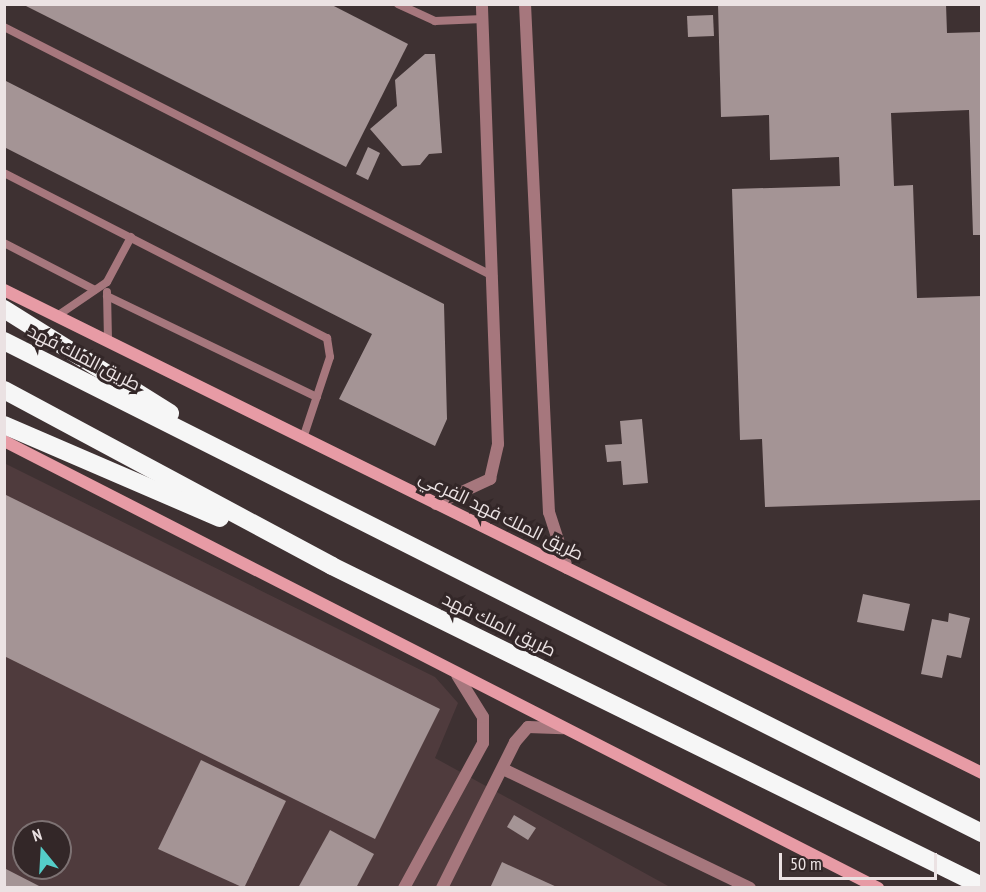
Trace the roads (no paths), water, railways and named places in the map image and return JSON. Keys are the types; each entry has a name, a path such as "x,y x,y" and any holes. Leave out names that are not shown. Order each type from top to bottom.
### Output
{"highway":[{"path":"4,309 262,471"},
{"name":"طريق الملك فهد","path":"4,341 981,833"},
{"name":"طريق الملك فهد","path":"4,390 332,566 981,886"},
{"path":"4,425 332,566"}],"main road":[{"name":"طريق الملك فهد الفرعي","path":"4,290 981,773"},
{"path":"4,441 457,675 878,888"}],"street":[{"path":"436,504 490,479 498,444 494,276 482,4"},
{"path":"525,4 549,512 567,568"},
{"path":"404,888 483,743 483,717 457,675"},
{"path":"442,888 503,769 528,728 563,728"},
{"path":"503,769 750,888"}],"lane":[{"path":"398,4 435,21 483,19"},
{"path":"4,27 494,276"},
{"path":"4,173 327,338 330,357 303,438"},
{"path":"108,341 107,282 131,237"},
{"path":"4,243 95,290"},
{"path":"57,316 107,282"},
{"path":"107,296 317,397"}]}
